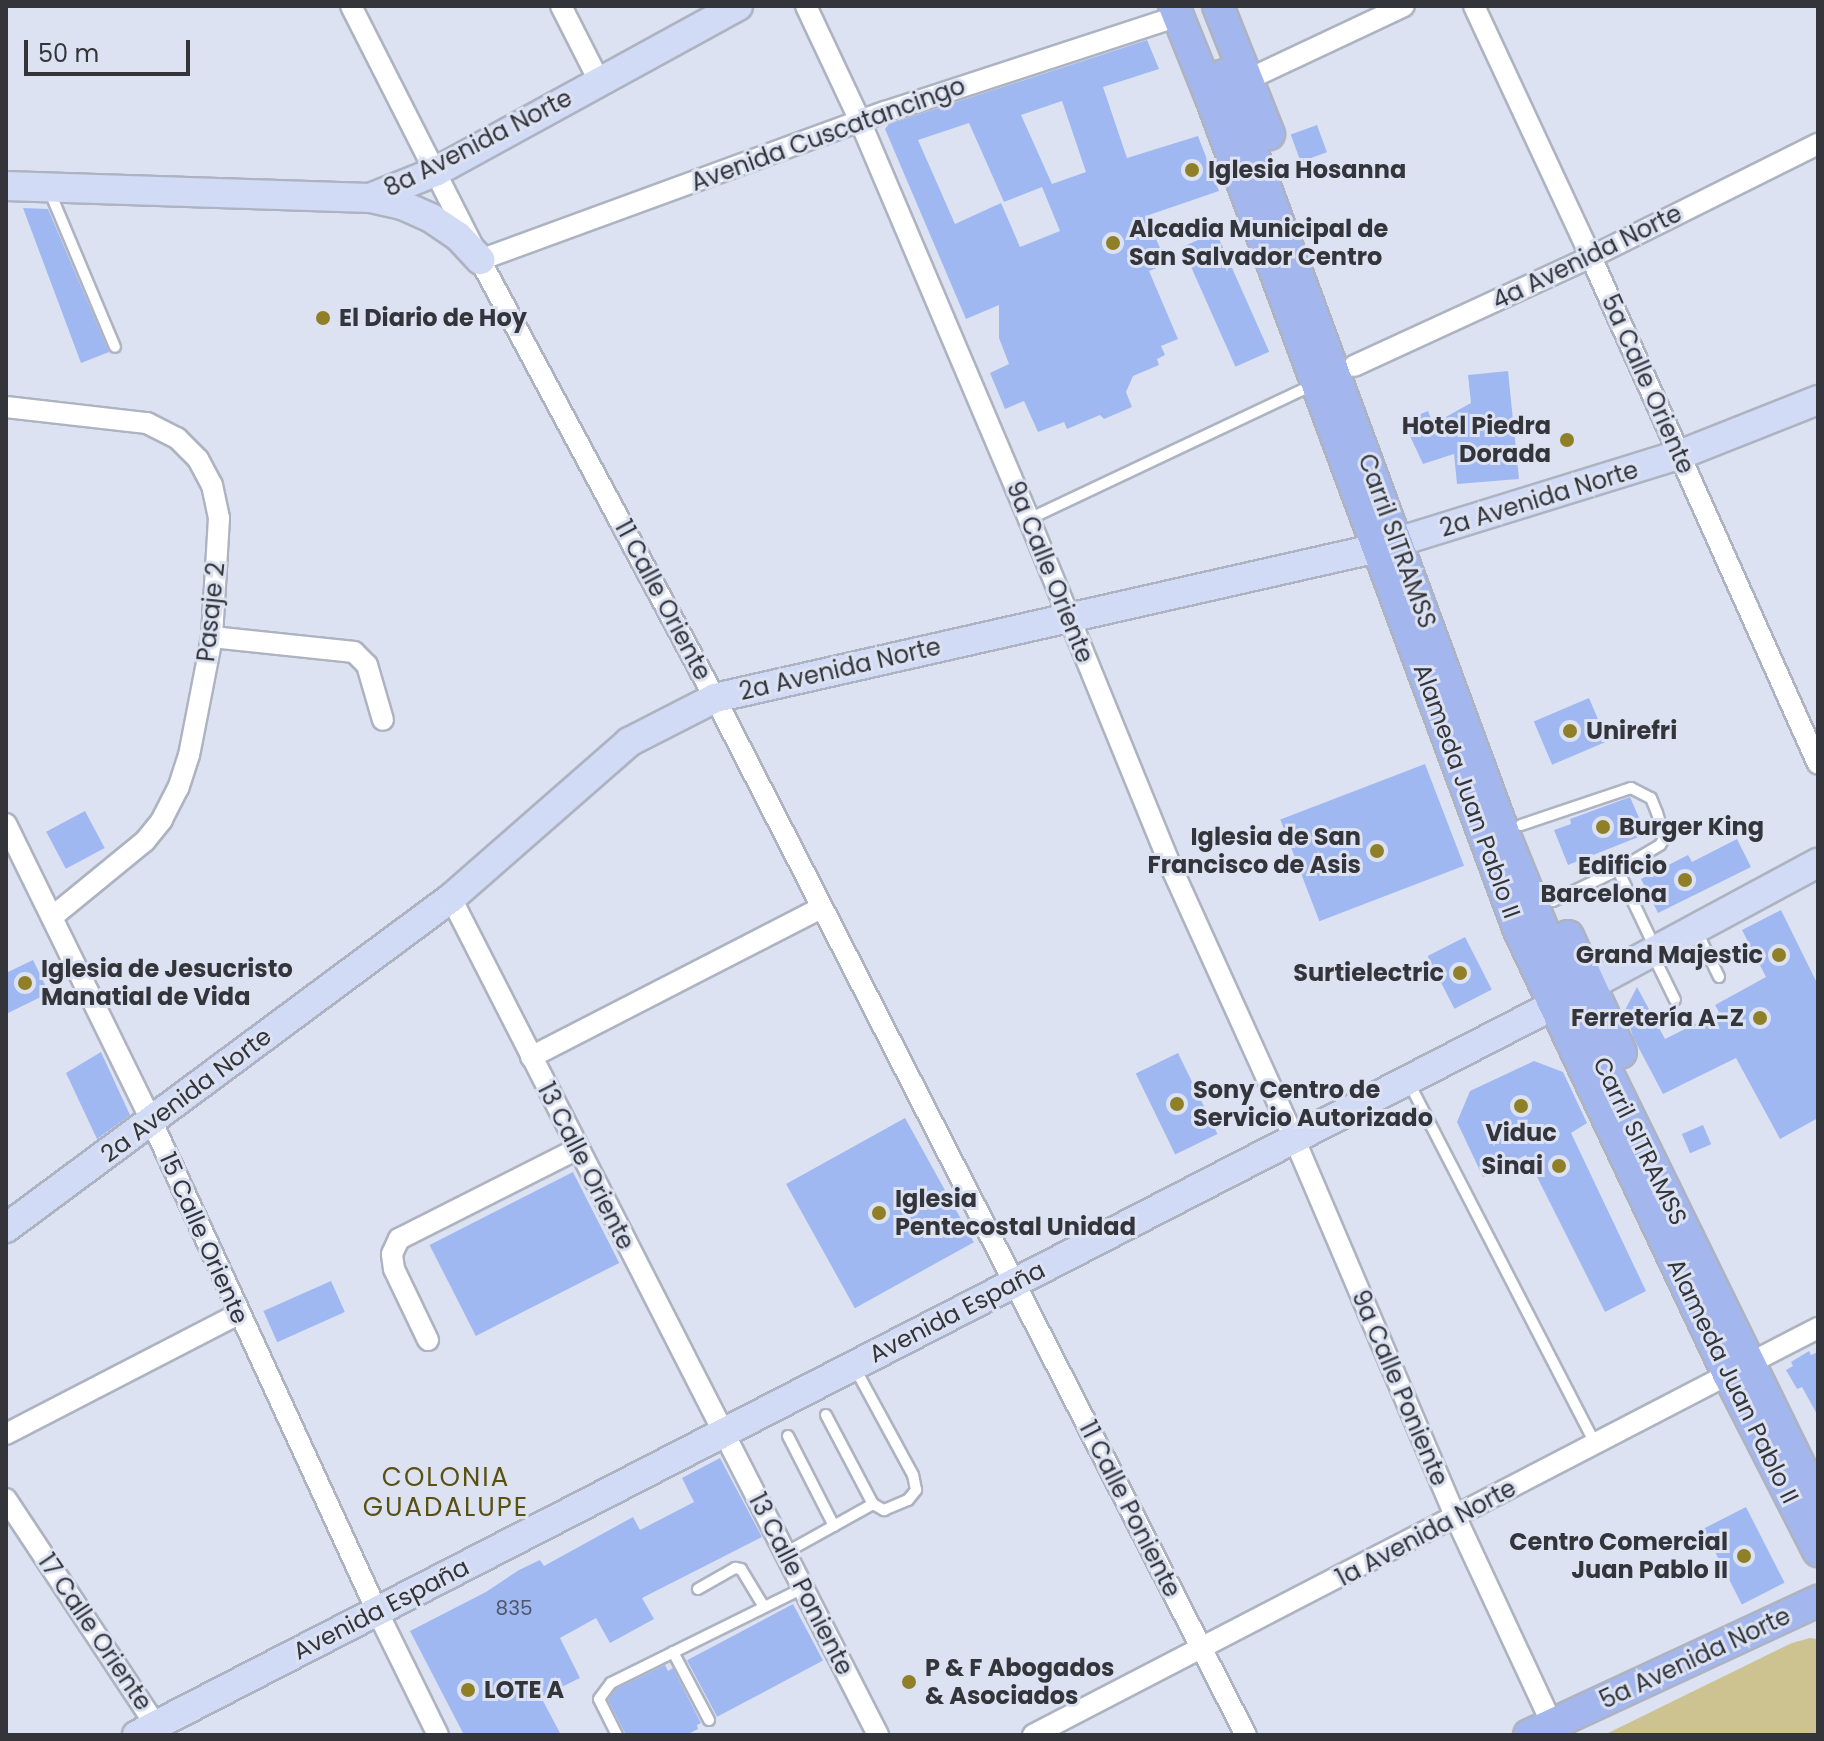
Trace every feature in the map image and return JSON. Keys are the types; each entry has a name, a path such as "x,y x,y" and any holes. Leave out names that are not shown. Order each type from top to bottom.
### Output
{"main road":[{"name":"8a Avenida Norte","path":"6,186 370,198 437,171 738,6"},
{"name":"Alameda Juan Pablo II","path":"1218,6 1249,79 1354,366 1398,543"},
{"name":"Alameda Juan Pablo II","path":"1183,9 1316,383 1398,543 1553,901 1571,996"},
{"name":"Carril SITRAMSS","path":"1183,9 1261,167 1504,833 1571,996 1746,1364 1818,1503"},
{"path":"370,198 402,205 431,218 458,236 480,260"},
{"name":"2a Avenida Norte","path":"6,1228 451,898 629,742 715,698 1398,543 1679,455 1818,400"},
{"name":"Avenida España","path":"152,1732 377,1611 1571,996 1818,863"},
{"name":"Alameda Juan Pablo II","path":"1746,1364 1818,1465"},
{"name":"Alameda Juan Pablo II","path":"1746,1364 1818,1551"},
{"name":"5a Avenida Norte","path":"1540,1730 1818,1601"}],"street":[{"name":"11 Calle Oriente","path":"351,6 480,260 715,698 1013,1283"},
{"path":"561,6 599,81"},
{"name":"9a Calle Oriente","path":"806,6 860,121 1029,519 1066,616 1172,869 1294,1138"},
{"path":"1249,79 1404,6"},
{"name":"5a Calle Oriente","path":"1474,6 1591,257 1818,764"},
{"name":"Avenida Cuscatancingo","path":"480,260 860,121 1183,9"},
{"name":"4a Avenida Norte","path":"1354,366 1591,257 1818,144"},
{"name":"Pasaje 2","path":"6,407 147,423 177,438 198,459 212,485 219,518 212,637 189,755 178,788 162,820 123,861 52,917"},
{"path":"212,637 354,652 367,665 383,720"},
{"name":"15 Calle Oriente","path":"6,824 152,1122 238,1314 438,1735"},
{"name":"13 Calle Oriente","path":"451,898 724,1432"},
{"path":"531,1057 821,908"},
{"name":"9a Calle Poniente","path":"1294,1138 1456,1518 1540,1730"},
{"path":"428,1340 394,1269 392,1254 399,1239 577,1149"},
{"name":"11 Calle Poniente","path":"1013,1283 1246,1735"},
{"path":"6,1434 238,1314"},
{"name":"1a Avenida Norte","path":"1033,1735 1818,1328"},
{"name":"13 Calle Poniente","path":"724,1432 878,1735"},
{"name":"17 Calle Oriente","path":"6,1499 152,1732"}],"lane":[{"path":"49,189 115,347"},
{"path":"1029,519 1316,383"},
{"path":"1521,825 1631,788 1651,798 1665,837 1660,845 1618,870 1553,901"},
{"path":"1618,870 1675,1000"},
{"path":"1695,928 1719,977"},
{"path":"1407,1080 1595,1444"},
{"path":"826,1415 873,1504 884,1510 908,1500 916,1490 913,1475 853,1365"},
{"path":"788,1436 834,1526"},
{"path":"785,1553 873,1504"},
{"path":"698,1589 735,1568 741,1569 764,1607"},
{"path":"617,1735 600,1706 603,1692 611,1683 803,1588"},
{"path":"673,1652 709,1720"}],"shaded area":[{"path":"1818,1639 1818,1735 1604,1735 1792,1643"}],"building":[{"path":"1147,40 1159,69 1103,87 1127,158 1198,136 1219,191 1146,216 1167,264 1149,271 1178,339 1161,346 1165,355 1157,359 1159,365 1133,376 1126,392 1132,407 1104,419 1100,415 1067,429 1064,422 1038,432 1024,401 1005,409 990,373 1009,364 999,338 999,305 966,319 885,129 889,124","holes":["1062,101 1086,172 1052,184 1021,115","969,123 1004,202 1042,187 1060,231 1020,247 1001,203 955,224 918,140"]},
{"path":"1317,125 1327,152 1301,162 1291,135"},
{"path":"23,208 48,209 109,352 81,363"},
{"path":"1216,232 1269,352 1235,367 1182,247"},
{"path":"1508,371 1519,479 1457,484 1454,454 1423,464 1403,421 1428,411 1433,424 1471,403 1468,375"},
{"name":"Unirefri","path":"1589,698 1607,741 1552,765 1534,721"},
{"name":"Iglesia de San Francisco de Asis","path":"1425,764 1464,866 1319,921 1280,820"},
{"name":"Burger King","path":"1630,797 1646,834 1568,865 1554,830 1571,824 1570,819"},
{"path":"85,811 105,848 66,869 46,832"},
{"path":"1737,839 1751,867 1658,913 1641,879 1688,855 1692,862"},
{"path":"1781,910 1818,985 1818,1118 1780,1139 1736,1058 1663,1094 1633,1037 1625,1010 1637,987 1665,1039 1719,1012 1715,1005 1766,977 1742,930"},
{"name":"Surtielectric","path":"1465,937 1492,990 1454,1009 1428,956"},
{"name":"Iglesia de Jesucristo Manatial de Vida","path":"33,960 49,993 6,1014 6,973"},
{"path":"101,1052 130,1115 97,1139 66,1073"},
{"name":"Sony Centro de Servicio Autorizado","path":"1178,1053 1217,1134 1175,1154 1136,1074"},
{"path":"1534,1061 1563,1072 1587,1123 1571,1133 1646,1291 1605,1312 1526,1155 1483,1177 1457,1122 1470,1091"},
{"name":"Iglesia Pentecostal Unidad","path":"905,1118 974,1242 855,1308 786,1184"},
{"path":"1703,1125 1711,1144 1690,1153 1682,1134"},
{"path":"573,1172 619,1263 476,1336 430,1245"},
{"path":"331,1281 345,1312 277,1342 263,1311"},
{"path":"1809,1351 1811,1355 1818,1352 1818,1416 1802,1387 1797,1389 1786,1370 1793,1366 1791,1362"},
{"path":"720,1458 762,1537 642,1598 654,1619 610,1643 596,1618 560,1638 580,1678 541,1697 561,1735 464,1735 410,1631 486,1592 519,1570 540,1560 544,1566 633,1517 640,1530 694,1502 682,1478"},
{"name":"Centro Comercial Juan Pablo II","path":"1746,1507 1785,1583 1742,1605 1703,1529"},
{"path":"793,1604 823,1661 717,1717 687,1660"},
{"path":"665,1665 668,1671 673,1668 701,1723 697,1725 698,1729 686,1735 626,1735 608,1700 616,1689"}],"place":[{"name":"Iglesia Hosanna","path":"1192,170"},
{"name":"Alcadia Municipal de San Salvador Centro","path":"1113,243"},
{"name":"El Diario de Hoy","path":"323,318"},
{"name":"Hotel Piedra Dorada","path":"1567,440"},
{"name":"Unirefri","path":"1570,731"},
{"name":"Burger King","path":"1603,827"},
{"name":"Iglesia de San Francisco de Asis","path":"1377,851"},
{"name":"Edificio Barcelona","path":"1685,880"},
{"name":"Grand Majestic","path":"1779,955"},
{"name":"Surtielectric","path":"1460,973"},
{"name":"Iglesia de Jesucristo Manatial de Vida","path":"25,983"},
{"name":"Ferretería A-Z","path":"1760,1018"},
{"name":"Sony Centro de Servicio Autorizado","path":"1177,1104"},
{"name":"Viduc","path":"1521,1106"},
{"name":"Sinai","path":"1559,1166"},
{"name":"Iglesia Pentecostal Unidad","path":"879,1213"},
{"name":"Centro Comercial Juan Pablo II","path":"1744,1556"},
{"name":"P & F Abogados & Asociados","path":"909,1682"},
{"name":"LOTE A","path":"468,1690"}],"district":[{"name":"COLONIA GUADALUPE","path":"446,1493"}]}
